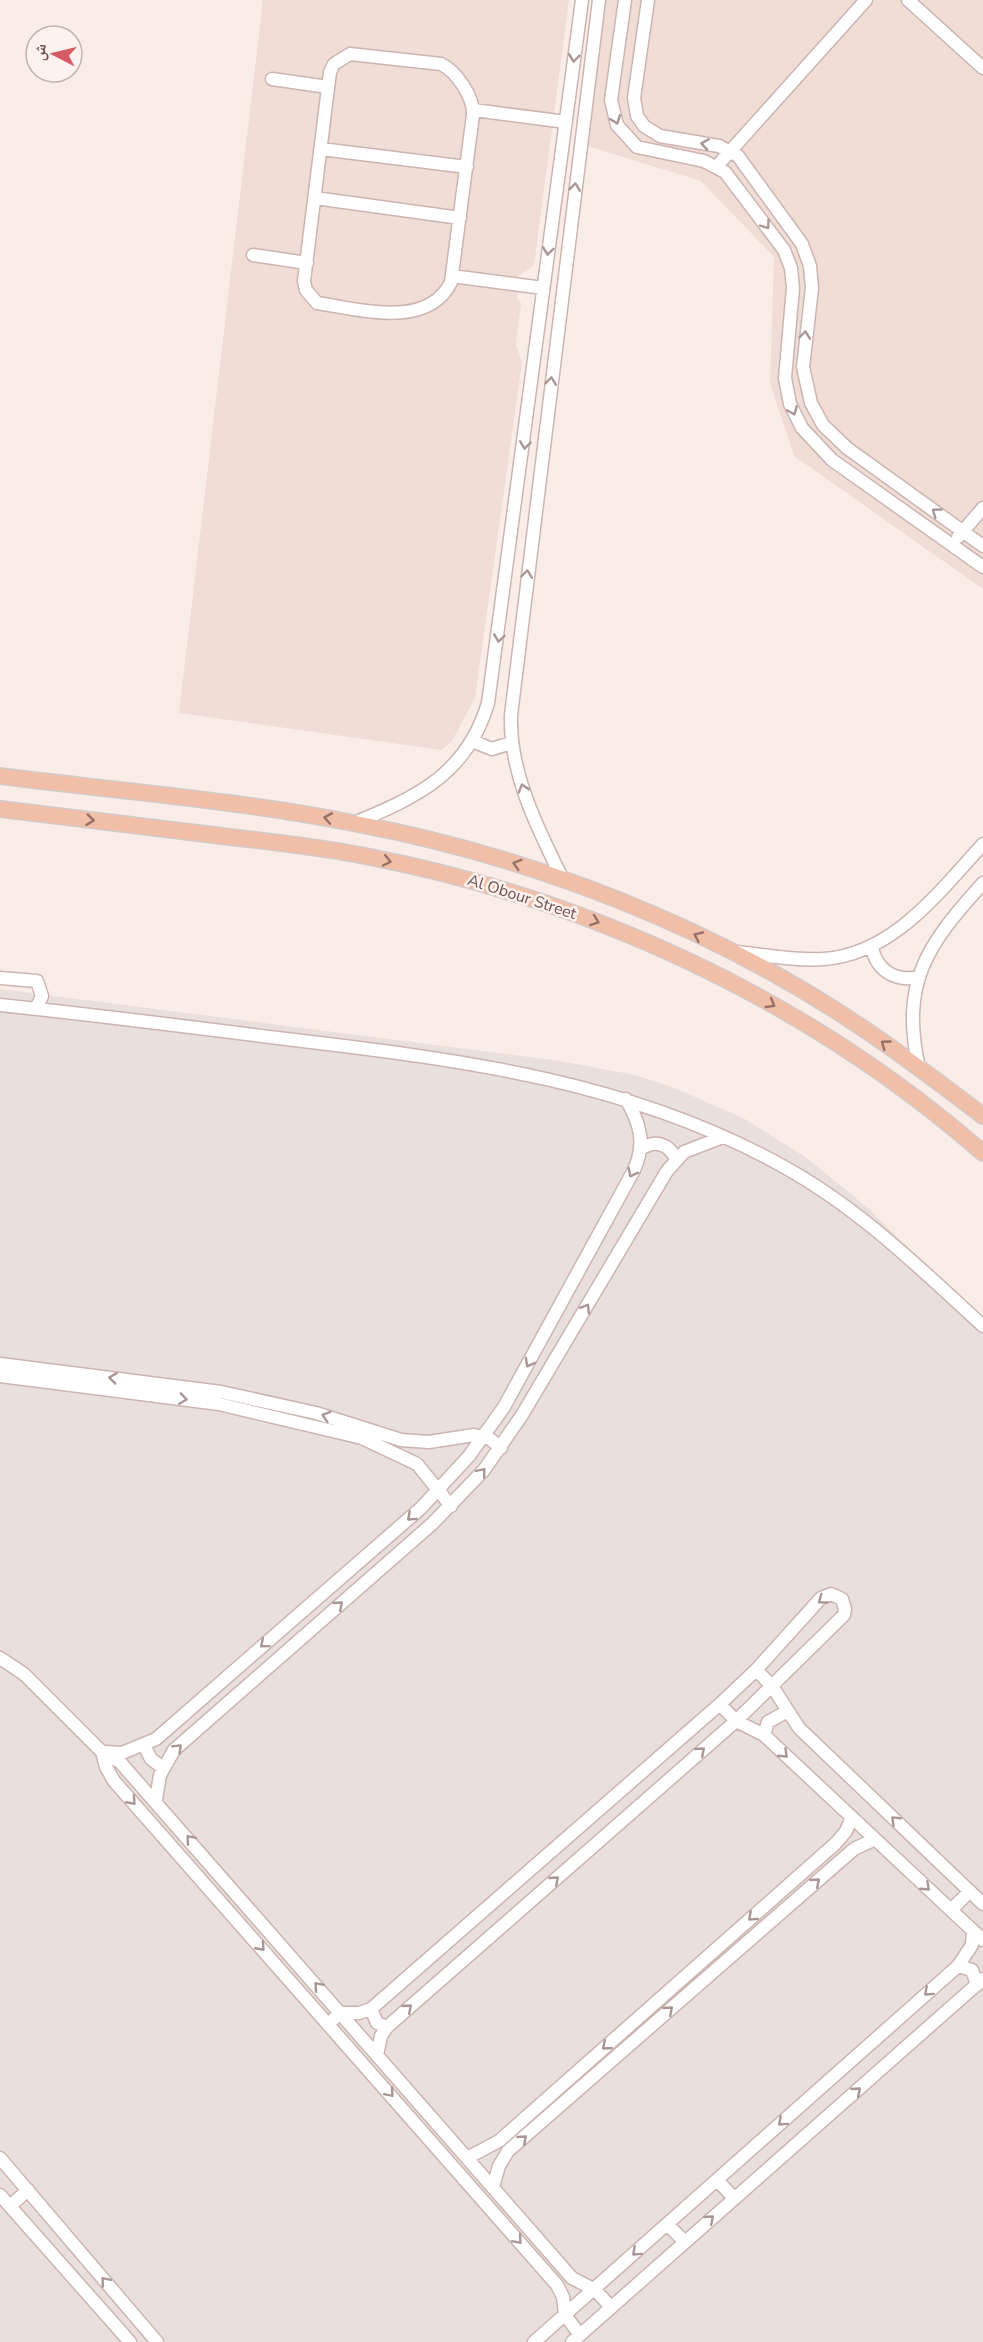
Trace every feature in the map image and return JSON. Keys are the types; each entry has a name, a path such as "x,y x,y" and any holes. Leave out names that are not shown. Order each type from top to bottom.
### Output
{"main road":[{"name":"Al Obour Street","path":"0,776 290,812 354,823 483,853 563,880 650,914 731,952 823,1003 919,1068 983,1116"},
{"name":"Al Obour Street","path":"0,809 323,849 435,871 544,903 602,923 698,965 812,1027 887,1077 944,1119 983,1154"}],"street":[{"path":"354,823 426,789 451,768 472,741 485,714 494,679 582,0"},
{"path":"563,880 533,818 512,743 512,703 599,0"},
{"path":"625,0 611,100 617,125 637,147 704,161 717,166 732,178 788,259 793,288 785,378 790,404 801,428 832,460 983,567"},
{"path":"648,0 634,98 637,116 644,126 660,136 713,144 730,151 750,172 791,228 806,255 812,288 803,367 811,403 823,425 847,448 983,546"},
{"path":"717,166 866,0"},
{"path":"908,0 983,68"},
{"path":"350,54 434,63 448,67 472,103 474,110 453,276 448,288 440,297 409,313 397,314 317,303 306,290 306,263 330,72 334,64 350,54"},
{"path":"272,79 328,87"},
{"path":"474,110 566,122"},
{"path":"321,149 466,167"},
{"path":"315,198 460,218"},
{"path":"253,255 306,263"},
{"path":"453,276 543,288"},
{"path":"951,544 983,508"},
{"path":"472,741 492,749 512,743"},
{"path":"731,952 822,959 841,957 872,947 907,923 983,844"},
{"path":"919,1068 912,1019 918,977 932,945 983,883"},
{"path":"970,897 983,893"},
{"path":"872,947 875,959 888,973 905,979 918,977"},
{"path":"2,981 37,981 42,996 36,1009"},
{"path":"0,1005 341,1045 503,1069 571,1083 626,1099 723,1137 786,1168 839,1202 916,1264 983,1326"},
{"path":"102,1752 122,1753 156,1739 246,1659 366,1558 437,1490 483,1436 504,1407 628,1180 641,1149 638,1121 626,1099"},
{"path":"156,1800 163,1768 174,1750 451,1506 501,1448 676,1160 695,1146 723,1137"},
{"path":"641,1149 650,1144 664,1145 672,1151 676,1160"},
{"path":"0,1364 149,1389 289,1418 362,1438 408,1458 425,1472 451,1506"},
{"path":"0,1376 269,1402 316,1413 392,1438 417,1442 483,1436 501,1448"},
{"path":"408,1458 417,1442"},
{"path":"366,1558 378,1572"},
{"path":"328,2023 341,2013 359,2013 371,2009 720,1704 756,1670 821,1598 831,1594 842,1599 844,1615 772,1686 736,1721 387,2027 381,2036 377,2055"},
{"path":"304,1610 316,1624"},
{"path":"0,1658 24,1674 102,1752 120,1762 156,1800 572,2278 595,2290 611,2307"},
{"path":"246,1659 259,1674"},
{"path":"756,1670 772,1686 798,1728 983,1904"},
{"path":"534,2342 958,1966 978,1935 764,1735 736,1721 720,1704"},
{"path":"764,1735 768,1722 779,1713 786,1712"},
{"path":"144,1745 151,1759 163,1768"},
{"path":"102,1752 106,1767 114,1781 557,2285 563,2297 565,2315 576,2338 980,1982 972,1970 958,1966"},
{"path":"467,2158 489,2148 695,1968 842,1837 852,1818"},
{"path":"842,1837 850,1840 854,1849"},
{"path":"493,2187 501,2161 517,2144 854,1849 875,1839"},
{"path":"951,1910 970,1891"},
{"path":"695,1968 705,1979"},
{"path":"371,2009 377,2023 387,2027"},
{"path":"489,2148 501,2161"},
{"path":"0,2158 157,2342"},
{"path":"717,2180 734,2198"},
{"path":"10,2206 28,2190"},
{"path":"0,2195 130,2342"},
{"path":"667,2224 685,2242"},
{"path":"557,2285 566,2284 572,2278"},
{"path":"112,2322 128,2308"}],"shaded area":[{"path":"263,0 569,0 534,266 519,275 517,297 521,303 516,344 522,363 475,698 452,741 441,750 179,713"},
{"path":"606,0 983,0 983,589 794,456 770,384 774,257 701,181 587,146"},
{"path":"0,989 560,1061 635,1075 672,1087 743,1118 808,1159 868,1208 983,1323 983,2342 0,2342"}]}
